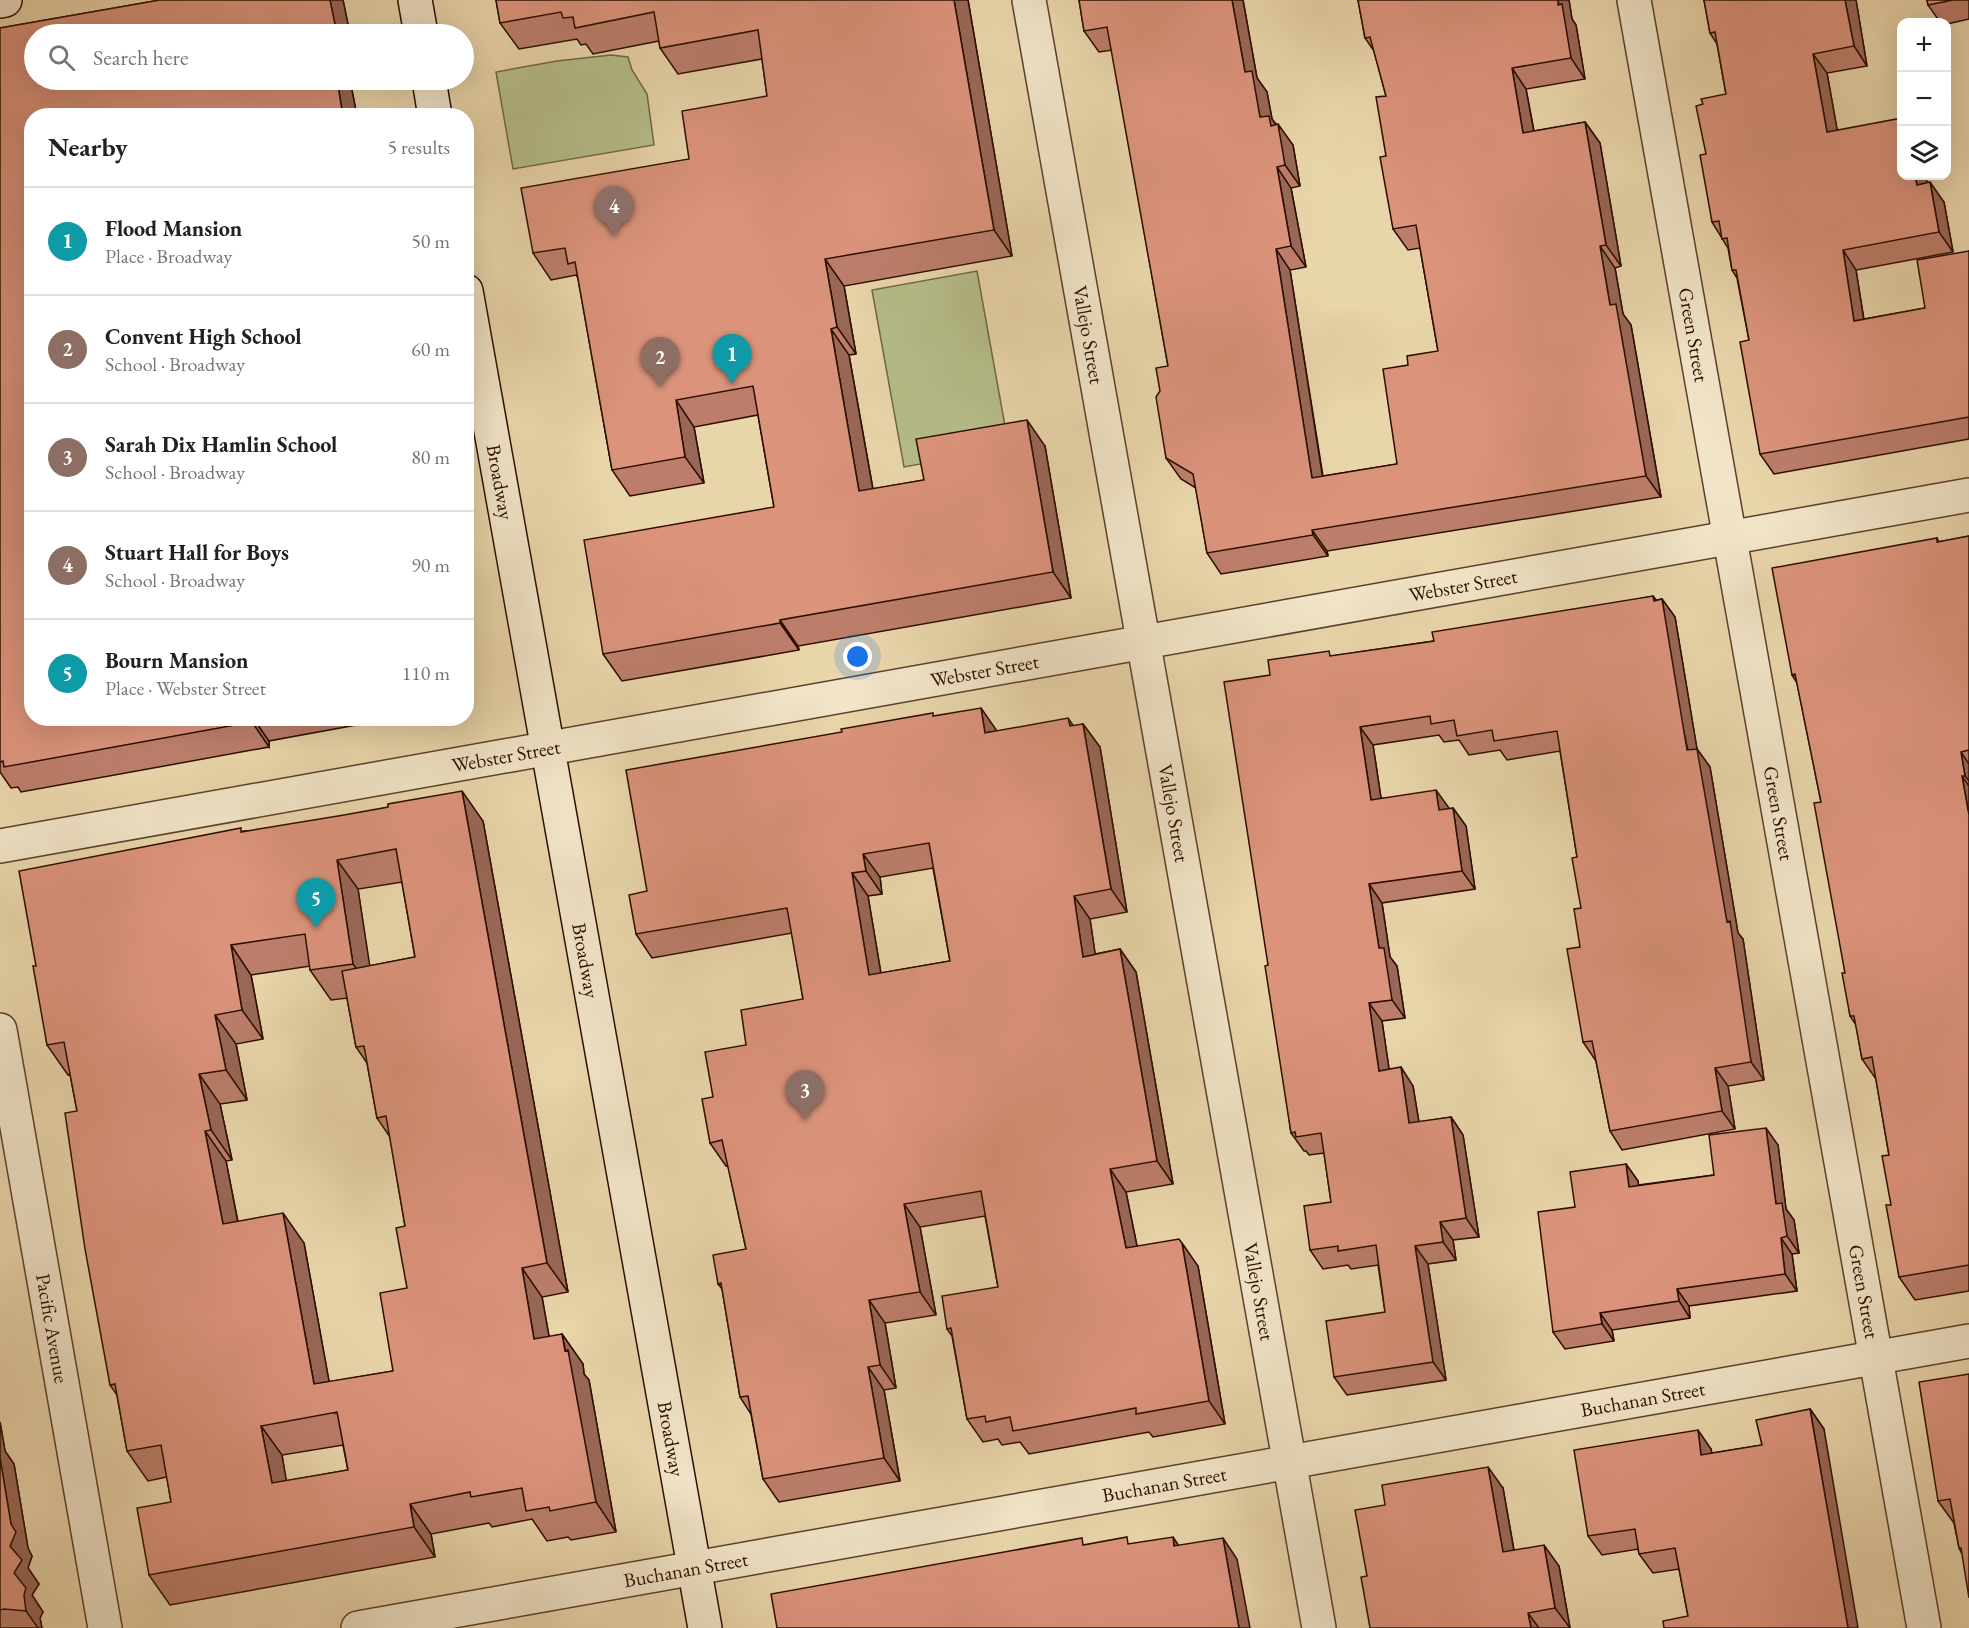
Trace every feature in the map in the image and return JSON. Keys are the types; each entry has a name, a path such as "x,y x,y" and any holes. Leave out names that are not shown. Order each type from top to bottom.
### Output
{"street":[{"path":"0,1 5,0"},
{"path":"415,0 419,24"},
{"name":"Vallejo Street","path":"1029,0 1319,1628"},
{"name":"Green Street","path":"1634,0 1924,1628"},
{"path":"431,90 434,108"},
{"name":"Broadway","path":"474,336 705,1628"},
{"name":"Webster Street","path":"0,846 1969,495"},
{"name":"Pacific Avenue","path":"0,1030 105,1628"},
{"name":"Buchanan Street","path":"358,1628 1969,1341"}],"green space":[{"path":"611,55 628,57 632,70 647,94 654,145 513,169 496,72 557,61"},
{"path":"977,271 1009,448 904,467 872,290"}],"building":[{"path":"160,0 330,0 335,24 24,24 24,90 339,90 342,108 24,108 24,726 230,726 4,767 3,761 0,762 0,28"},
{"path":"496,0 954,0 994,230 825,259 837,327 831,329 859,491 924,480 916,439 1027,420 1053,572 603,654 584,540 774,507 753,386 676,400 685,457 612,470 575,262 568,264 565,248 533,253 521,188 689,159 682,111 767,96 758,30 660,48 654,12 575,28 573,17 563,18 561,12 500,23"},
{"path":"1079,0 1232,0 1245,72 1252,71 1260,117 1269,116 1271,126 1278,124 1285,165 1277,167 1291,246 1276,249 1312,478 1397,464 1383,369 1408,365 1407,356 1438,351 1416,225 1393,229 1380,157 1386,156 1376,97 1386,96 1370,37 1365,38 1358,0 1558,0 1558,5 1562,4 1571,58 1512,68 1523,133 1585,122 1606,245 1600,246 1610,305 1616,304 1646,476 1312,530 1313,535 1207,553 1193,474 1166,458 1156,397 1160,391 1156,368 1168,366 1107,27 1084,31"},
{"path":"1704,0 1845,0 1854,46 1813,54 1827,132 1897,119 1897,180 1916,180 1917,185 1930,182 1939,232 1843,250 1854,321 1925,308 1917,260 1969,251 1969,417 1760,454 1740,342 1749,340 1736,270 1732,270 1727,238 1722,239 1719,221 1712,222 1700,155 1706,154 1696,106 1703,104 1701,99 1726,94 1715,32 1710,33"},
{"path":"1927,0 1953,0 1928,5"},
{"path":"1969,536 1969,750 1961,752 1965,776 1962,776 1969,815 1969,1265 1899,1277 1886,1205 1891,1205 1882,1156 1889,1155 1872,1057 1862,1059 1854,1016 1850,1016 1842,973 1845,973 1814,803 1821,802 1795,674 1792,675 1772,568 1937,538 1937,542"},
{"path":"1653,596 1654,601 1662,599 1687,750 1697,749 1727,922 1730,921 1751,1062 1715,1068 1722,1111 1610,1131 1592,1041 1583,1042 1567,949 1580,947 1574,909 1581,908 1572,858 1577,857 1557,731 1494,741 1492,730 1457,736 1454,720 1431,724 1430,716 1360,727 1371,800 1436,790 1439,810 1453,808 1462,871 1369,884 1379,948 1384,948 1392,1000 1369,1003 1379,1071 1401,1067 1409,1123 1451,1117 1466,1218 1440,1222 1443,1242 1415,1246 1433,1362 1334,1377 1326,1321 1385,1312 1376,1245 1338,1251 1338,1246 1310,1250 1304,1206 1331,1202 1321,1133 1296,1137 1295,1132 1291,1133 1265,966 1268,965 1224,682 1270,675 1268,660 1329,651 1330,656 1434,641 1432,632"},
{"path":"981,708 985,733 1068,718 1070,726 1083,724 1111,889 1074,896 1083,957 1120,949 1157,1161 1110,1169 1126,1248 1179,1239 1182,1243 1209,1401 1136,1414 1136,1408 1013,1431 1010,1417 986,1422 985,1416 967,1419 951,1328 947,1329 942,1296 998,1287 981,1191 904,1204 920,1292 869,1300 880,1365 868,1367 884,1458 763,1479 748,1396 740,1397 721,1283 718,1284 713,1255 746,1249 722,1140 710,1143 702,1099 713,1097 705,1052 746,1045 741,1010 803,999 787,908 636,934 629,895 647,891 626,770 842,732 841,729 933,713 933,716","holes":["929,843 950,961 869,975 852,873 866,871 863,854"]},
{"path":"462,791 547,1263 522,1268 534,1339 562,1334 565,1351 568,1350 596,1502 550,1511 549,1507 526,1511 522,1488 471,1497 470,1492 410,1504 414,1527 149,1575 137,1508 171,1502 161,1445 127,1451 115,1384 110,1385 85,1249 65,1113 77,1111 64,1042 47,1045 19,871 241,828 241,832 344,815 388,807 388,804","holes":["396,849 415,957 342,971 356,1047 364,1046 377,1118 386,1116 405,1226 396,1228 407,1288 380,1293 393,1371 314,1384 283,1213 223,1224 205,1131 211,1130 199,1074 226,1070 215,1015 242,1010 231,945 305,934 310,970 353,964 337,860","337,1412 348,1470 272,1483 261,1426"]},
{"path":"1766,1128 1776,1204 1782,1203 1787,1236 1781,1238 1785,1274 1677,1289 1679,1301 1600,1313 1602,1324 1553,1332 1538,1212 1575,1207 1570,1172 1626,1164 1629,1187 1714,1175 1709,1135"},
{"path":"1969,1374 1969,1598 1950,1499 1938,1501 1919,1382"},
{"path":"1810,1409 1848,1628 1664,1628 1663,1621 1688,1616 1675,1548 1639,1554 1635,1529 1588,1536 1574,1450 1698,1430 1701,1455 1762,1445 1756,1420"},
{"path":"0,1458 11,1524 16,1532 10,1546 22,1560 14,1573 26,1588 24,1595 26,1611 0,1610"},
{"path":"1488,1467 1503,1552 1544,1545 1555,1608 1528,1613 1531,1628 1370,1628 1361,1577 1367,1576 1355,1510 1385,1505 1382,1485"},
{"path":"1127,1537 1128,1544 1173,1537 1174,1546 1223,1538 1239,1628 777,1628 771,1594 1082,1538 1083,1545"}],"place":[{"name":"Stuart Hall for Boys","path":"614,236"},
{"name":"Flood Mansion","path":"732,384"},
{"name":"Convent High School","path":"660,387"},
{"name":"Bourn Mansion","path":"316,928"},
{"name":"Sarah Dix Hamlin School","path":"805,1120"}]}
